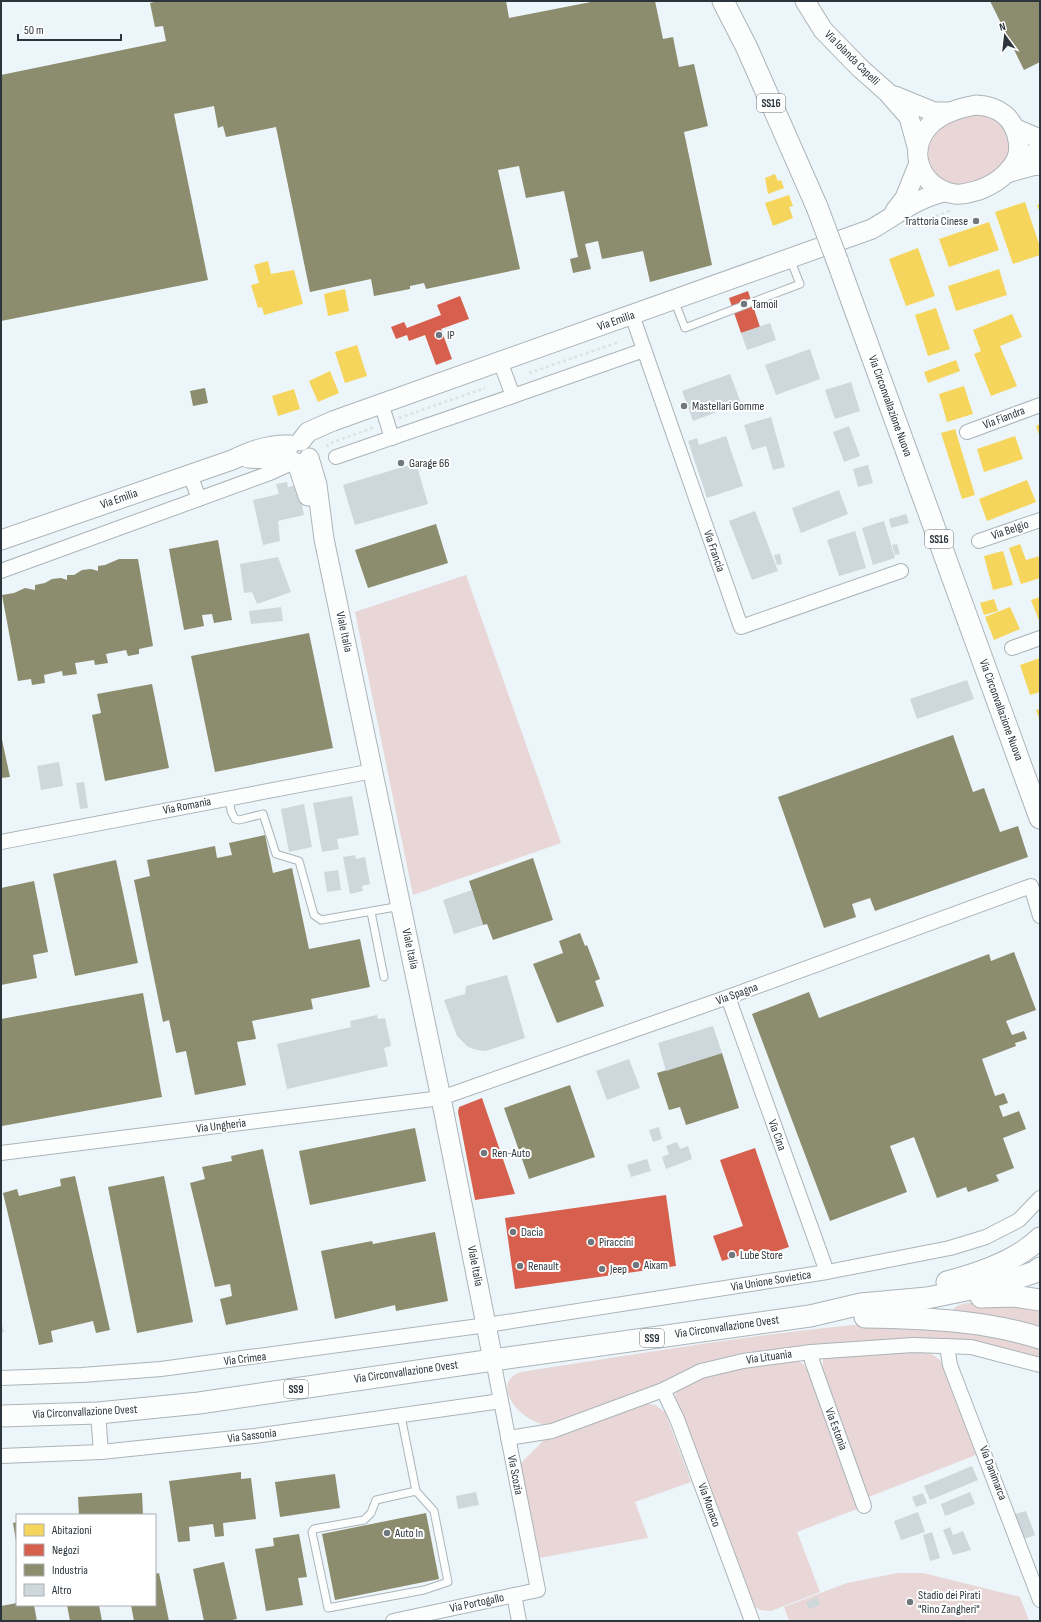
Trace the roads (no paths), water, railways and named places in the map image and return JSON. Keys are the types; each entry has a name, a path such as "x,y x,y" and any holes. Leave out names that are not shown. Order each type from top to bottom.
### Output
{"main road":[{"name":"Via Circonvallazione Nuova","path":"723,1 747,48 817,207 1040,818"},
{"name":"Via Iolanda Capelli","path":"805,1 823,30 860,68 888,93 909,117 918,156"},
{"name":"Via Iolanda Capelli","path":"888,93 934,112 950,112"},
{"path":"1004,175 1016,159 1019,146 1016,129 1011,121 1001,112 989,106 976,105 950,112 929,126 922,136 918,156 924,175 933,185 944,192 957,194 970,193 985,188 1004,175 1027,158 1040,152"},
{"path":"1016,129 1040,139"},
{"name":"Via Emilia","path":"888,220 905,198 918,156"},
{"name":"Via Emilia","path":"1,540 237,458 244,453 276,445 299,454 308,432 342,418 872,229 916,201 929,195 944,192"},
{"name":"Viale Italia","path":"299,454 315,518 324,539 441,1098 493,1360"},
{"path":"863,1310 981,1271 1016,1255 1040,1238"},
{"name":"Via Circonvallazione Ovest","path":"863,1310 997,1284 1034,1272 1040,1268"},
{"name":"Via Circonvallazione Ovest","path":"1,1416 98,1413 199,1403 493,1360 863,1310 978,1298 1014,1296 1040,1300"},
{"path":"863,1310 998,1327 1040,1338"}],"street":[{"path":"1004,175 1022,170 1040,168"},
{"name":"Via Francia","path":"632,315 741,627 901,571"},
{"path":"336,457 644,350"},
{"path":"500,361 513,396"},
{"path":"381,404 392,438"},
{"name":"Via Fiandra","path":"967,432 1040,405"},
{"path":"1,571 270,473 299,454"},
{"path":"190,474 199,498"},
{"name":"Via Belgio","path":"979,541 1040,520"},
{"path":"1012,648 1040,638"},
{"name":"Via Romania","path":"1,842 373,771"},
{"name":"Via Spagna","path":"441,1098 728,997 1031,886 1040,916"},
{"name":"Via Cina","path":"728,997 827,1272"},
{"name":"Via Ungheria","path":"1,1153 441,1098"},
{"name":"Via Unione Sovietica","path":"487,1326 827,1272 950,1248 986,1237 1019,1220 1040,1198"},
{"name":"Via Crimea","path":"1,1378 82,1375 161,1369 269,1355 364,1340 487,1326"},
{"name":"Via Lituania","path":"508,1438 552,1430 663,1390 701,1371 743,1361 811,1352 914,1345 971,1347 1040,1365"},
{"name":"Via Danimarca","path":"947,1346 950,1365 1040,1600"},
{"name":"Via Estonia","path":"811,1352 812,1361 864,1506"},
{"name":"Via Scozia","path":"493,1360 538,1590"},
{"name":"Via Monaco","path":"663,1390 677,1419 752,1621"},
{"name":"Via Sassonia","path":"1,1456 101,1452 254,1436 501,1401"},
{"path":"98,1413 101,1452"},
{"name":"Via Portogallo","path":"393,1621 441,1616 514,1595 538,1590"},
{"path":"514,1595 519,1621"}],"lane":[{"path":"674,300 685,328 800,284 790,258"},
{"path":"228,798 231,812 235,819 238,820 263,814 276,854 299,861 314,915 321,920 401,906"},
{"path":"372,912 384,977"},
{"path":"401,1416 416,1491 434,1511 448,1582 424,1590 328,1608 312,1532 314,1529 364,1520 372,1513 376,1500 416,1491"}],"place":[{"name":"Trattoria Cinese","path":"976,221"},
{"name":"Tamoil","path":"744,304"},
{"name":"IP","path":"439,335"},
{"name":"Mastellari Gomme","path":"684,406"},
{"name":"Garage 66","path":"401,463"},
{"name":"Ren-Auto","path":"484,1153"},
{"name":"Dacia","path":"513,1232"},
{"name":"Piraccini","path":"591,1242"},
{"name":"Lube Store","path":"732,1255"},
{"name":"Aixam","path":"636,1265"},
{"name":"Renault","path":"520,1266"},
{"name":"Jeep","path":"602,1269"},
{"name":"Auto In","path":"387,1533"},
{"name":"Stadio dei Pirati \"Rino Zangheri\"","path":"910,1602"}]}
